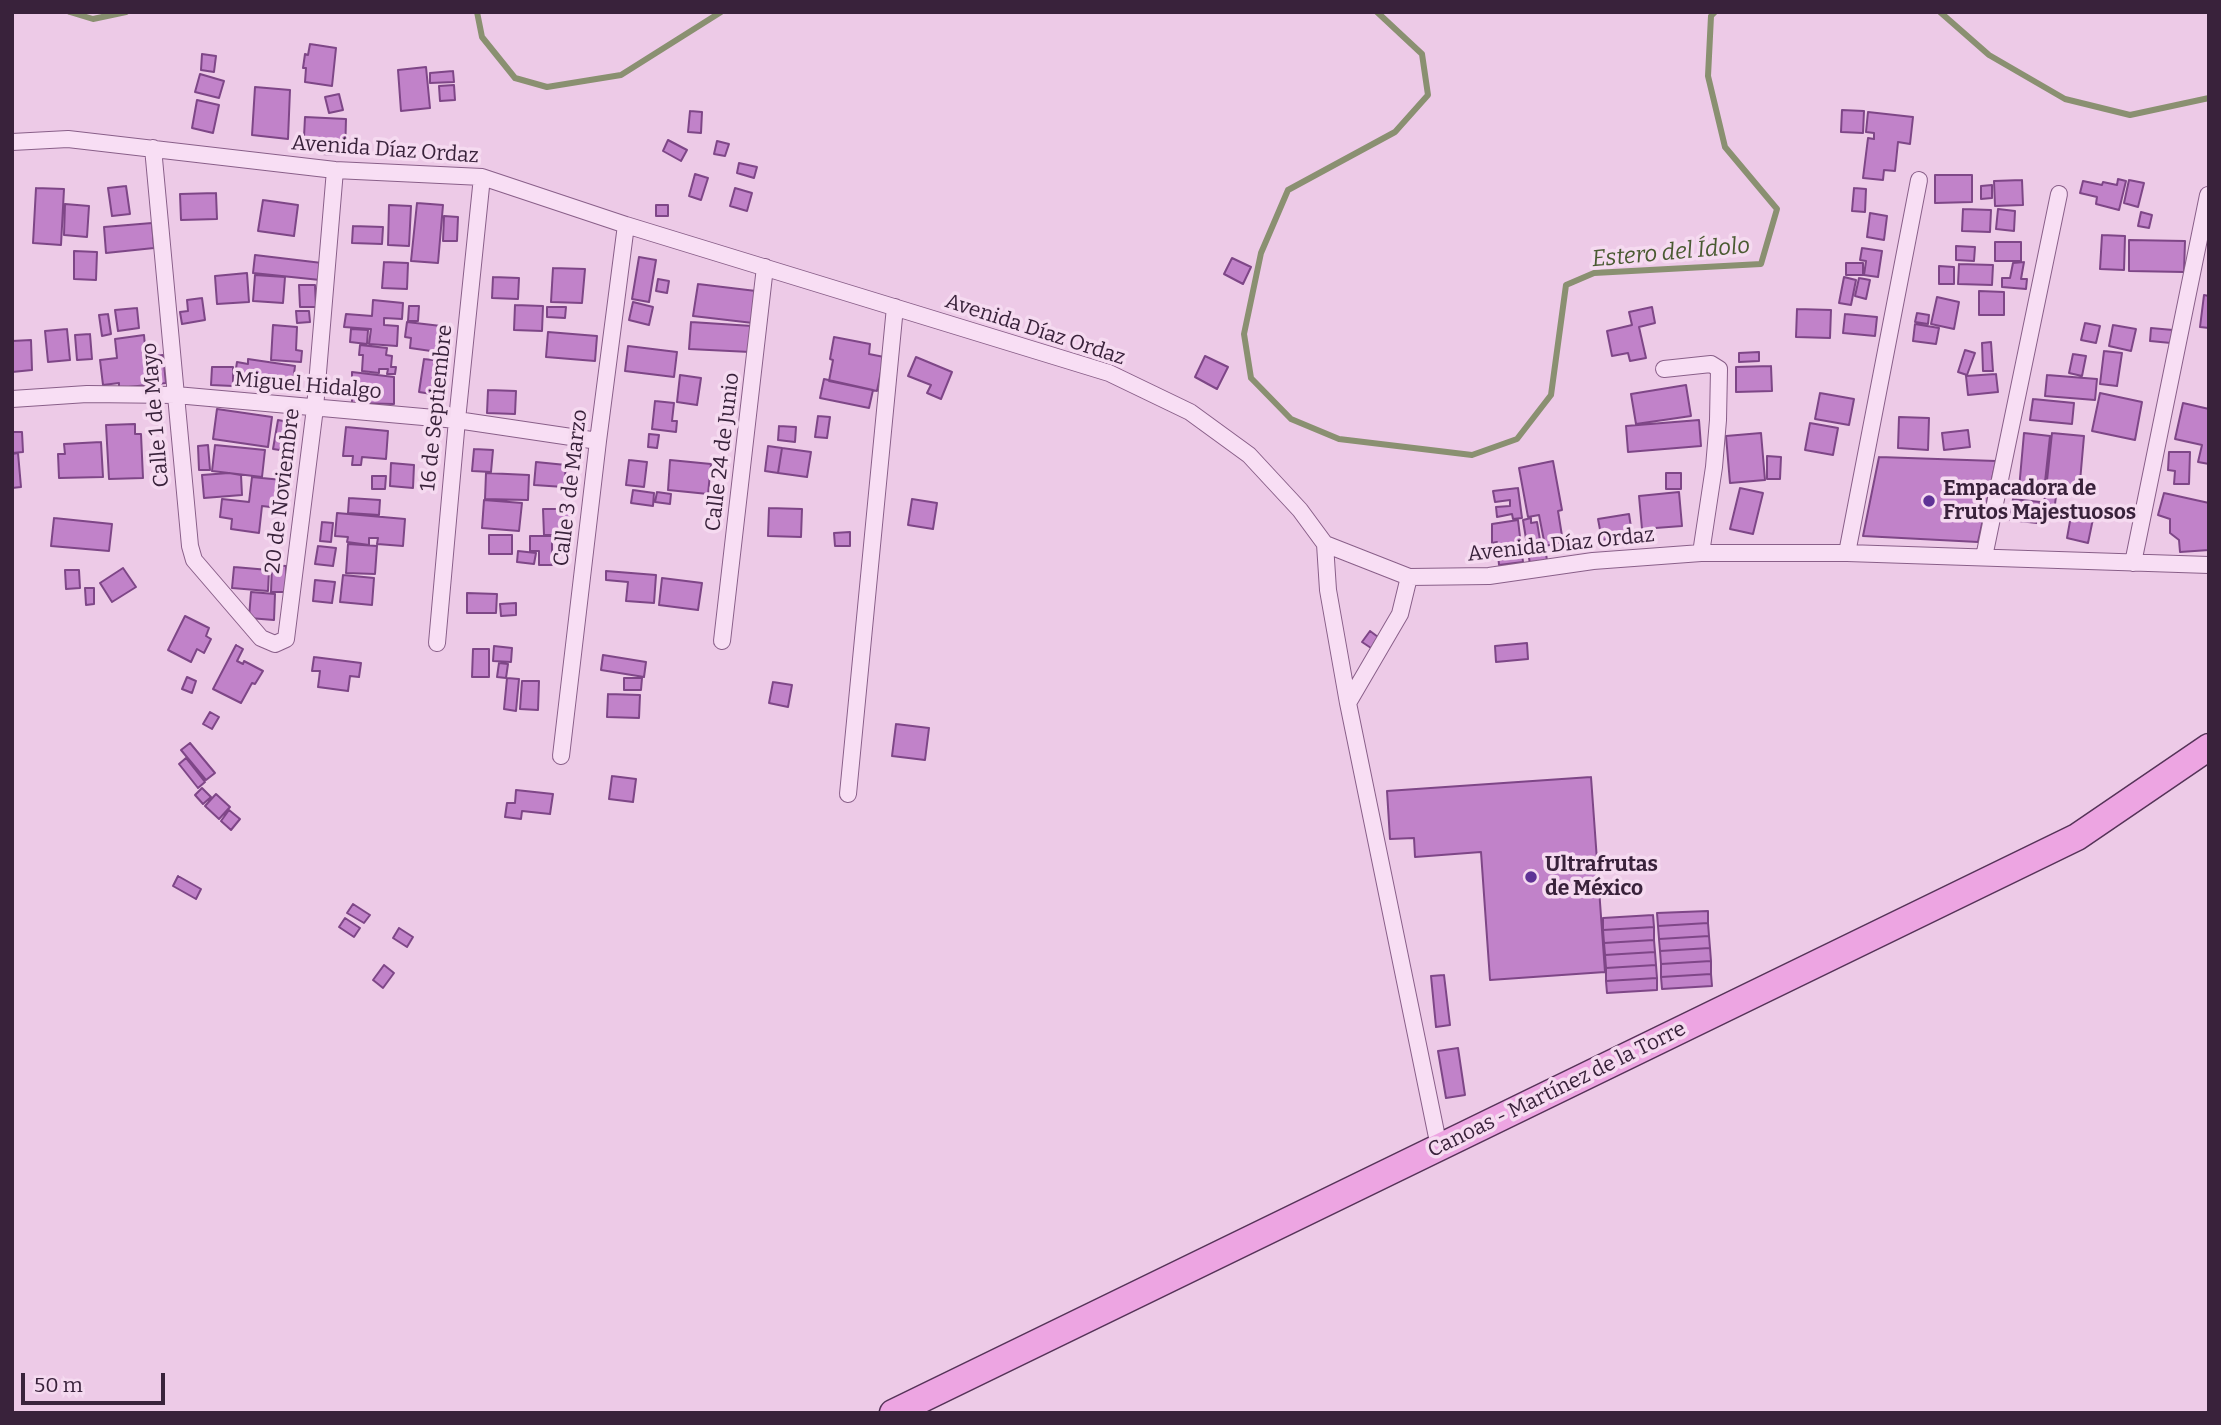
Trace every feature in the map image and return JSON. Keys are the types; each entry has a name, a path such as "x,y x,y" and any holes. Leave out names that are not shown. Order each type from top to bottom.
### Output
{"main road":[{"name":"Canoas - Martínez de la Torre","path":"893,1413 2077,837 2209,747"}],"street":[{"name":"Avenida Díaz Ordaz","path":"12,142 68,139 335,170 482,177 626,225 1109,373 1190,412 1249,455 1300,510 1325,544 1409,577 1489,576 1592,561 1701,553 1847,553 2209,565"},
{"name":"Calle 1 de Mayo","path":"153,148 190,546 194,560 261,638 275,643"},
{"name":"20 de Noviembre","path":"275,643 286,639 315,408 335,170"},
{"name":"16 de Septiembre","path":"437,643 482,177"},
{"path":"1847,553 1919,180"},
{"path":"1984,557 2059,194"},
{"path":"2133,563 2208,195"},
{"name":"Calle 3 de Marzo","path":"561,756 626,225"},
{"name":"Calle 24 de Junio","path":"722,641 765,267"},
{"path":"848,794 895,307"},
{"path":"1664,369 1711,364 1719,369 1714,467 1701,553"},
{"name":"Miguel Hidalgo","path":"12,399 87,394 176,395 457,419 598,441"},
{"path":"1325,544 1328,590 1348,703 1439,1147"},
{"path":"1348,703 1401,614 1409,577"}],"building":[{"path":"310,44 336,48 332,86 305,82 306,68 303,68"},
{"path":"202,54 216,56 214,72 201,70"},
{"path":"426,67 430,108 401,111 398,70"},
{"path":"453,71 454,82 430,83 430,73"},
{"path":"200,74 224,81 219,98 195,92"},
{"path":"454,85 455,100 440,101 439,86"},
{"path":"255,87 290,90 288,139 252,135"},
{"path":"339,94 343,110 329,113 325,97"},
{"path":"197,100 219,105 213,133 192,128"},
{"path":"1842,110 1864,111 1863,133 1841,132"},
{"path":"690,111 702,112 701,133 688,132"},
{"path":"1868,112 1913,117 1910,144 1898,142 1895,171 1884,170 1883,180 1863,178 1868,138 1874,139 1874,133 1866,132"},
{"path":"305,117 346,119 345,155 322,154 322,150 310,149 311,137 304,137"},
{"path":"668,140 687,150 681,161 663,151"},
{"path":"717,141 729,144 725,156 714,154"},
{"path":"739,163 757,167 754,178 737,173"},
{"path":"695,174 708,178 701,200 689,196"},
{"path":"1935,175 1972,175 1972,202 1935,203"},
{"path":"2118,179 2126,181 2119,210 2096,204 2097,197 2080,193 2083,181 2117,185"},
{"path":"2022,180 2023,205 1995,206 1994,181"},
{"path":"2129,180 2144,183 2138,207 2124,203"},
{"path":"1992,185 1992,198 1981,199 1981,186"},
{"path":"126,186 130,214 112,216 108,188"},
{"path":"36,188 64,189 61,245 33,243"},
{"path":"735,188 752,193 747,211 730,206"},
{"path":"1854,188 1866,189 1865,212 1852,211"},
{"path":"216,193 217,219 181,220 180,194"},
{"path":"263,200 298,205 294,236 258,231"},
{"path":"417,203 443,205 438,263 411,261"},
{"path":"65,204 89,206 87,237 64,235"},
{"path":"389,205 411,206 409,246 388,245"},
{"path":"656,205 668,205 668,216 656,216"},
{"path":"1963,209 1991,210 1990,232 1962,231"},
{"path":"1998,209 2015,211 2014,231 1996,229"},
{"path":"2141,212 2152,215 2149,228 2138,226"},
{"path":"1870,213 1887,216 1884,240 1867,237"},
{"path":"444,216 458,217 457,241 443,241"},
{"path":"152,223 154,248 106,253 104,227"},
{"path":"353,226 383,227 382,244 352,243"},
{"path":"2102,235 2125,236 2124,270 2100,269"},
{"path":"2129,240 2185,241 2184,272 2129,271"},
{"path":"1995,242 2021,242 2021,261 1995,261"},
{"path":"1956,246 1975,247 1974,261 1956,260"},
{"path":"1862,248 1882,251 1878,277 1864,275 1866,261 1860,260"},
{"path":"74,251 97,252 96,280 74,279"},
{"path":"255,255 322,263 320,280 253,273"},
{"path":"639,257 656,260 649,302 632,299"},
{"path":"1232,258 1251,267 1243,284 1224,274"},
{"path":"384,262 408,263 407,289 382,288"},
{"path":"2024,262 2021,279 2027,279 2026,289 2002,287 2002,278 2010,278 2013,263"},
{"path":"1846,263 1863,263 1863,275 1846,275"},
{"path":"1959,264 1993,265 1992,285 1958,284"},
{"path":"1939,266 1954,267 1954,284 1939,284"},
{"path":"553,268 585,269 582,303 551,302"},
{"path":"247,273 249,302 217,304 215,276"},
{"path":"255,275 285,277 283,303 253,301"},
{"path":"493,277 519,278 518,299 492,298"},
{"path":"1844,277 1856,280 1851,305 1839,303"},
{"path":"1859,278 1870,280 1866,299 1855,296"},
{"path":"658,279 669,281 667,293 656,291"},
{"path":"698,284 756,291 753,323 693,316"},
{"path":"299,285 315,285 316,307 300,307"},
{"path":"1979,291 2004,292 2004,315 1979,315"},
{"path":"2204,295 2209,296 2209,328 2200,327"},
{"path":"1937,297 1959,302 1954,329 1931,324"},
{"path":"202,298 205,320 182,324 180,312 188,311 187,300"},
{"path":"373,300 403,303 402,319 384,318 384,325 398,326 397,346 369,344 371,329 344,327 346,314 372,316"},
{"path":"633,302 653,307 649,325 629,320"},
{"path":"515,305 543,306 542,331 514,330"},
{"path":"409,306 419,306 418,321 408,321"},
{"path":"547,307 566,307 565,318 547,317"},
{"path":"1652,307 1655,323 1639,327 1646,358 1630,361 1628,353 1612,356 1607,331 1632,325 1629,312"},
{"path":"137,308 139,328 118,331 115,310"},
{"path":"1797,309 1831,310 1830,338 1796,337"},
{"path":"296,311 309,311 310,322 297,323"},
{"path":"1917,313 1929,315 1928,324 1915,322"},
{"path":"108,314 111,334 102,336 99,315"},
{"path":"1845,314 1877,317 1875,336 1843,333"},
{"path":"407,322 441,326 438,352 410,348 411,338 405,337"},
{"path":"691,322 752,326 750,352 689,349"},
{"path":"2085,323 2100,326 2096,343 2081,340"},
{"path":"1915,324 1939,328 1936,344 1913,341"},
{"path":"273,325 297,327 296,350 302,351 301,362 271,360"},
{"path":"2113,325 2136,329 2131,351 2109,346"},
{"path":"2151,328 2173,330 2171,343 2150,341"},
{"path":"67,329 70,360 48,362 45,331"},
{"path":"351,329 368,330 367,344 350,342"},
{"path":"548,332 597,336 595,361 546,357"},
{"path":"90,334 92,359 77,360 75,335"},
{"path":"144,335 146,357 163,355 166,383 119,388 119,383 103,385 100,360 117,358 115,339"},
{"path":"834,337 870,344 869,354 884,357 877,391 829,381"},
{"path":"31,340 32,370 12,372 12,341"},
{"path":"1991,342 1993,371 1983,371 1982,343"},
{"path":"360,345 387,348 386,355 392,356 391,367 396,367 395,374 387,374 388,369 379,369 379,373 362,371 363,355 359,355"},
{"path":"628,346 677,352 674,377 625,371"},
{"path":"1965,350 1975,353 1967,375 1958,372"},
{"path":"2104,351 2122,353 2117,386 2100,384"},
{"path":"1759,352 1759,361 1739,362 1739,353"},
{"path":"2073,354 2086,356 2082,376 2069,373"},
{"path":"1205,356 1228,367 1217,389 1195,377"},
{"path":"916,357 952,372 941,399 927,393 931,385 908,376"},
{"path":"248,359 295,366 292,390 245,383 246,377 235,375 237,362 248,364"},
{"path":"424,359 449,362 444,396 419,392"},
{"path":"1771,366 1772,391 1736,392 1736,367"},
{"path":"212,367 233,367 233,386 211,385"},
{"path":"352,372 394,377 394,404 352,403"},
{"path":"1996,374 1998,392 1968,395 1966,376"},
{"path":"680,375 701,378 697,405 677,402"},
{"path":"2047,375 2097,379 2095,400 2045,396"},
{"path":"824,379 873,390 869,408 820,398"},
{"path":"1686,385 1691,416 1636,424 1631,394"},
{"path":"488,390 516,391 515,414 487,413"},
{"path":"1820,393 1854,399 1849,425 1815,419"},
{"path":"2100,393 2142,402 2135,440 2092,431"},
{"path":"2033,399 2074,403 2072,424 2030,420"},
{"path":"655,401 674,403 672,421 677,421 676,432 652,429"},
{"path":"2183,403 2209,409 2209,464 2198,462 2202,445 2175,439"},
{"path":"217,409 272,417 268,447 213,439"},
{"path":"818,416 830,417 827,438 815,437"},
{"path":"1899,417 1929,418 1928,450 1898,448"},
{"path":"278,420 299,424 293,452 273,449"},
{"path":"1699,420 1701,446 1628,452 1626,426"},
{"path":"1810,423 1838,428 1833,455 1805,450"},
{"path":"135,424 135,434 141,434 143,478 109,479 106,425"},
{"path":"779,426 796,427 795,442 778,440"},
{"path":"346,427 388,431 386,459 362,457 361,465 352,465 353,456 343,456"},
{"path":"1968,430 1970,447 1944,450 1942,433"},
{"path":"12,432 22,432 23,452 12,453"},
{"path":"1761,433 1765,480 1730,483 1726,436"},
{"path":"2024,433 2050,436 2044,491 2019,489"},
{"path":"2052,433 2084,436 2079,493 2046,490"},
{"path":"649,434 659,435 657,448 648,447"},
{"path":"101,442 103,477 59,478 58,454 65,454 64,444"},
{"path":"208,445 210,470 199,470 198,446"},
{"path":"215,445 265,450 262,477 212,471"},
{"path":"768,446 782,448 778,473 765,471"},
{"path":"782,448 811,452 807,477 778,473"},
{"path":"474,449 493,450 491,472 472,471"},
{"path":"2169,452 2190,452 2189,484 2174,484 2175,471 2168,470"},
{"path":"18,453 21,487 12,488 12,454"},
{"path":"1767,456 1781,457 1780,479 1767,479"},
{"path":"1879,457 1996,461 1978,542 1863,536"},
{"path":"629,460 647,462 644,487 626,485"},
{"path":"670,460 711,464 708,494 668,490"},
{"path":"1553,461 1562,510 1558,511 1563,542 1545,546 1539,515 1528,517 1519,468"},
{"path":"536,462 566,465 564,487 534,485"},
{"path":"391,463 414,465 413,488 390,486"},
{"path":"486,473 529,475 528,500 485,499"},
{"path":"1666,473 1681,473 1681,489 1666,489"},
{"path":"202,475 241,475 242,495 204,498"},
{"path":"372,476 386,476 385,489 372,489"},
{"path":"252,477 282,480 279,508 262,506 259,533 231,529 232,519 220,517 222,499 249,502"},
{"path":"1518,488 1522,518 1513,519 1512,514 1497,517 1496,507 1510,506 1510,500 1495,502 1493,491"},
{"path":"1740,488 1763,493 1753,534 1730,529"},
{"path":"633,490 654,493 653,506 631,503"},
{"path":"657,492 671,494 670,504 655,502"},
{"path":"1679,492 1682,526 1642,529 1639,496"},
{"path":"2164,493 2209,503 2209,550 2180,552 2179,540 2170,533 2170,519 2158,515"},
{"path":"2045,494 2056,496 2053,521 2042,520"},
{"path":"349,498 380,500 379,515 348,513"},
{"path":"912,499 937,503 933,529 908,525"},
{"path":"2013,499 2040,502 2037,523 2010,520"},
{"path":"484,500 522,503 519,531 482,528"},
{"path":"769,508 802,509 801,537 768,536"},
{"path":"543,509 571,509 571,535 544,535"},
{"path":"2072,510 2094,514 2088,543 2067,538"},
{"path":"337,513 405,519 403,546 377,544 378,538 369,538 369,545 347,542 348,537 335,536"},
{"path":"1629,514 1632,534 1602,540 1598,519"},
{"path":"54,518 112,524 109,551 51,546"},
{"path":"1531,518 1531,523 1537,522 1547,561 1530,564 1523,520"},
{"path":"1518,520 1523,562 1499,565 1497,542 1492,543 1492,524"},
{"path":"322,522 333,523 331,542 320,541"},
{"path":"850,532 850,546 835,546 834,533"},
{"path":"489,535 512,535 512,554 489,554"},
{"path":"530,536 552,536 552,565 539,565 539,551 530,551"},
{"path":"348,544 377,546 375,574 346,573"},
{"path":"318,546 336,548 333,566 315,564"},
{"path":"518,551 536,553 534,564 517,562"},
{"path":"272,565 286,566 286,592 271,592"},
{"path":"234,567 269,570 268,591 232,588"},
{"path":"123,568 136,587 112,602 100,583"},
{"path":"65,570 79,570 80,588 66,589"},
{"path":"606,571 656,575 654,603 626,601 628,582 606,580"},
{"path":"343,575 374,578 372,605 340,602"},
{"path":"662,578 702,583 698,610 659,605"},
{"path":"315,580 335,582 332,603 313,601"},
{"path":"85,588 94,588 94,604 86,605"},
{"path":"251,592 275,594 274,620 249,618"},
{"path":"467,593 497,594 496,613 467,613"},
{"path":"516,603 516,615 501,616 500,604"},
{"path":"185,616 209,628 206,636 211,639 204,653 197,649 191,662 168,650"},
{"path":"1370,631 1382,640 1374,650 1362,642"},
{"path":"1527,643 1528,659 1496,662 1495,646"},
{"path":"236,645 243,649 237,661 243,664 244,661 263,671 255,684 252,683 241,703 213,689"},
{"path":"494,646 512,648 511,662 493,661"},
{"path":"473,649 489,649 489,677 472,677"},
{"path":"603,655 646,662 644,677 601,670"},
{"path":"314,657 361,663 359,677 350,676 348,691 318,687 320,671 312,671"},
{"path":"499,663 508,664 506,678 497,677"},
{"path":"187,677 196,681 192,693 182,689"},
{"path":"507,678 519,679 516,711 504,709"},
{"path":"624,678 642,678 641,690 624,690"},
{"path":"522,681 539,681 538,710 520,709"},
{"path":"773,682 792,685 788,707 769,703"},
{"path":"608,694 640,695 639,718 607,717"},
{"path":"210,712 219,717 212,729 203,724"},
{"path":"896,724 929,728 925,760 892,756"},
{"path":"190,743 215,773 206,780 181,750"},
{"path":"186,758 205,782 198,788 179,764"},
{"path":"612,776 636,779 633,802 609,799"},
{"path":"1591,777 1605,972 1490,980 1481,852 1415,857 1414,838 1390,839 1387,791"},
{"path":"202,788 211,797 203,804 195,795"},
{"path":"516,790 553,794 550,814 522,811 521,819 505,817 507,803 515,803"},
{"path":"216,794 230,807 219,819 205,806"},
{"path":"229,810 240,819 231,830 221,821"},
{"path":"178,876 201,889 196,899 173,886"},
{"path":"353,904 370,915 364,923 347,913"},
{"path":"1708,911 1708,923 1658,926 1657,913"},
{"path":"1653,915 1654,927 1603,930 1603,918"},
{"path":"345,918 360,928 354,937 339,927"},
{"path":"1708,923 1709,936 1659,939 1658,926"},
{"path":"1654,927 1654,940 1604,943 1603,930"},
{"path":"399,928 413,937 407,947 393,938"},
{"path":"1709,936 1710,948 1660,951 1659,939"},
{"path":"1654,940 1655,952 1605,955 1604,943"},
{"path":"1710,948 1711,961 1661,964 1660,951"},
{"path":"1655,952 1656,965 1606,968 1605,955"},
{"path":"1711,961 1711,974 1661,977 1661,964"},
{"path":"384,965 394,973 383,988 373,980"},
{"path":"1656,965 1657,978 1606,981 1606,968"},
{"path":"1711,974 1712,986 1662,989 1661,977"},
{"path":"1444,975 1450,1025 1436,1027 1431,976"},
{"path":"1657,978 1657,990 1607,993 1606,981"},
{"path":"1458,1048 1465,1095 1446,1098 1438,1051"}],"waterway":[{"name":"Estero del Ídolo","path":"70,12 93,19 126,12"},
{"name":"Estero del Ídolo","path":"477,12 482,37 515,78 547,87 621,75 721,12"},
{"name":"Estero del Ídolo","path":"1377,12 1422,54 1428,95 1395,132 1288,190 1261,253 1244,334 1251,378 1291,419 1339,439 1472,455 1517,439 1551,395 1566,285 1594,273 1761,264 1777,209 1725,147 1708,76 1711,16 1715,12"},
{"name":"Estero del Ídolo","path":"1940,12 1989,55 2065,99 2130,115 2209,98"}],"place":[{"name":"Empacadora de Frutos Majestuosos","path":"1929,501"},
{"name":"Ultrafrutas de México","path":"1531,877"}]}
